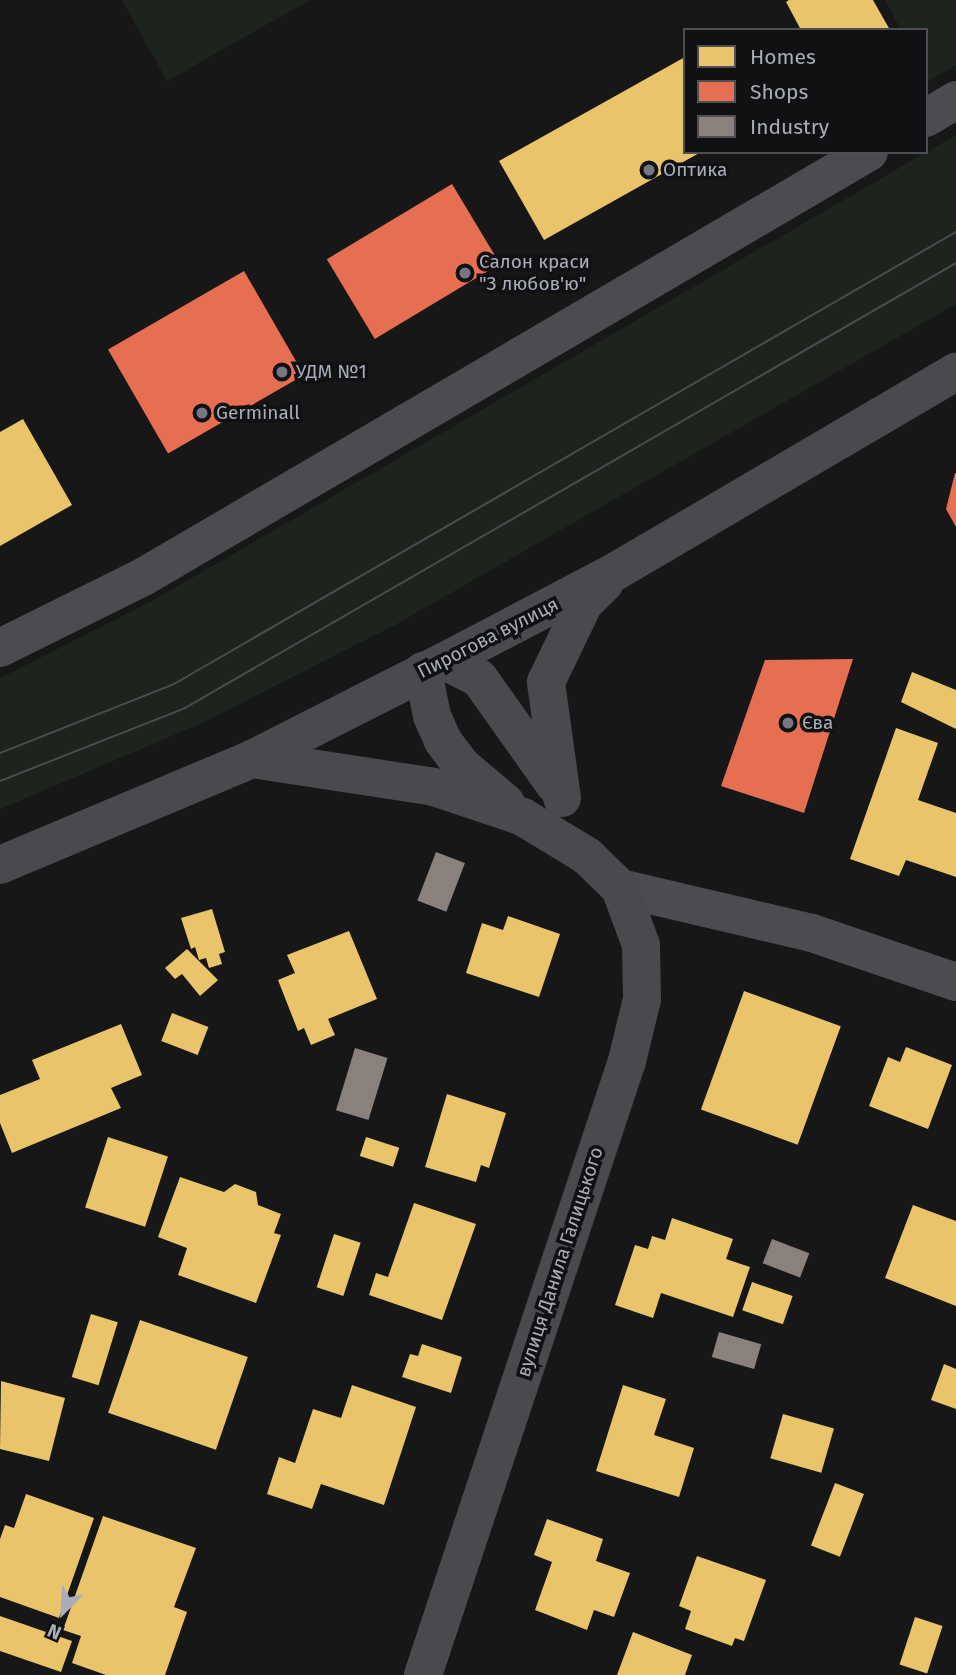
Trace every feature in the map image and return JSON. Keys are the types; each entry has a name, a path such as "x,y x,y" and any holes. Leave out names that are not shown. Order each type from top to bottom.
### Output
{"main road":[{"name":"Пирогова вулиця","path":"0,865 252,760 618,570 956,372"},
{"path":"562,798 546,682 584,603 618,570"},
{"path":"434,666 432,716 443,741 462,766 523,817"},
{"name":"вулиця Данила Галицького","path":"434,666 480,678 562,798 587,856"},
{"name":"вулиця Данила Галицького","path":"252,760 434,787 523,817 587,856 620,888 641,945 642,999 627,1060 423,1675"}],"street":[{"path":"928,117 956,100"},
{"path":"0,648 144,577 866,154"},
{"path":"620,888 812,933 956,982"}],"shaded area":[{"path":"122,0 310,0 167,81"},
{"path":"885,0 956,0 956,65 928,81 928,28 900,28"},
{"path":"956,135 956,304 395,625 200,724 0,809 0,678 152,601 923,154 928,154 928,151"}],"building: Homes":[{"path":"873,0 889,28 800,28 786,2"},
{"path":"683,58 683,154 697,154 544,240 499,161"},
{"path":"23,419 72,505 0,546 0,432"},
{"path":"912,672 956,690 956,729 901,702"},
{"path":"896,728 938,743 918,800 956,813 956,877 906,860 899,876 850,859"},
{"path":"212,909 225,952 219,954 222,964 209,968 206,958 199,960 195,947 191,949 181,918"},
{"path":"508,916 560,934 539,997 466,973 482,923 503,930"},
{"path":"349,931 377,999 328,1019 335,1035 311,1045 304,1028 298,1031 278,980 295,973 287,955"},
{"path":"187,949 218,980 200,996 182,974 175,979 165,968"},
{"path":"744,991 841,1026 798,1145 701,1109"},
{"path":"172,1013 208,1027 198,1055 161,1041"},
{"path":"121,1024 142,1075 111,1088 121,1108 12,1153 0,1123 0,1095 40,1079 32,1060"},
{"path":"906,1047 952,1065 928,1129 869,1106 888,1057 900,1062"},
{"path":"447,1094 506,1113 489,1168 481,1165 476,1182 425,1167"},
{"path":"108,1137 168,1156 145,1227 85,1207"},
{"path":"366,1137 399,1148 393,1167 360,1156"},
{"path":"180,1177 224,1192 235,1184 256,1192 258,1205 281,1214 274,1233 281,1235 256,1303 178,1275 187,1248 158,1237"},
{"path":"414,1203 476,1224 442,1320 369,1295 376,1273 388,1277"},
{"path":"913,1205 956,1221 956,1306 885,1278"},
{"path":"672,1218 733,1239 726,1259 750,1267 733,1317 661,1293 653,1318 615,1305 635,1245 648,1249 652,1236 665,1240"},
{"path":"334,1234 361,1243 343,1296 317,1287"},
{"path":"752,1282 793,1296 783,1324 742,1310"},
{"path":"91,1314 118,1322 98,1385 72,1377"},
{"path":"140,1320 248,1357 216,1450 108,1413"},
{"path":"422,1344 462,1357 451,1393 402,1377 410,1354 418,1356"},
{"path":"944,1364 956,1369 956,1409 931,1400"},
{"path":"1,1381 65,1398 49,1461 0,1449"},
{"path":"352,1385 416,1407 384,1505 321,1484 312,1509 267,1494 279,1457 295,1463 313,1409 341,1418"},
{"path":"623,1385 666,1399 654,1435 694,1448 679,1497 596,1471"},
{"path":"783,1414 834,1429 821,1473 770,1458"},
{"path":"835,1483 864,1494 840,1557 811,1546"},
{"path":"26,1494 94,1518 59,1618 0,1597 0,1539 5,1525 14,1528"},
{"path":"103,1516 196,1548 174,1607 187,1612 165,1675 106,1675 72,1663 81,1636 63,1630"},
{"path":"547,1519 603,1539 596,1561 630,1573 614,1617 594,1610 587,1630 535,1610 552,1562 534,1555"},
{"path":"697,1556 766,1580 744,1641 735,1638 732,1646 685,1629 691,1611 679,1606"},
{"path":"0,1616 72,1641 61,1672 0,1651"},
{"path":"915,1617 943,1626 927,1674 900,1665"},
{"path":"633,1632 692,1655 685,1675 617,1675"}],"building: Shops":[{"path":"452,184 500,264 375,339 327,259"},
{"path":"244,271 304,375 168,453 108,350"},
{"path":"956,473 956,527 946,509"},
{"name":"Єва","path":"853,659 804,813 721,786 765,660"}],"building: Industry":[{"path":"436,852 465,863 446,912 417,901"},
{"path":"355,1048 388,1058 369,1120 336,1110"},
{"path":"772,1239 809,1253 800,1278 763,1263"},
{"path":"719,1332 761,1344 754,1369 712,1357"}],"tram line":[{"path":"0,753 174,684 956,232"},
{"path":"0,781 185,708 956,263"}],"place":[{"name":"Оптика","path":"649,170"},
{"name":"Салон краси \"З любов'ю\"","path":"465,273"},
{"name":"УДМ №1","path":"282,372"},
{"name":"Germinall","path":"202,413"},
{"name":"Єва","path":"788,723"}]}
